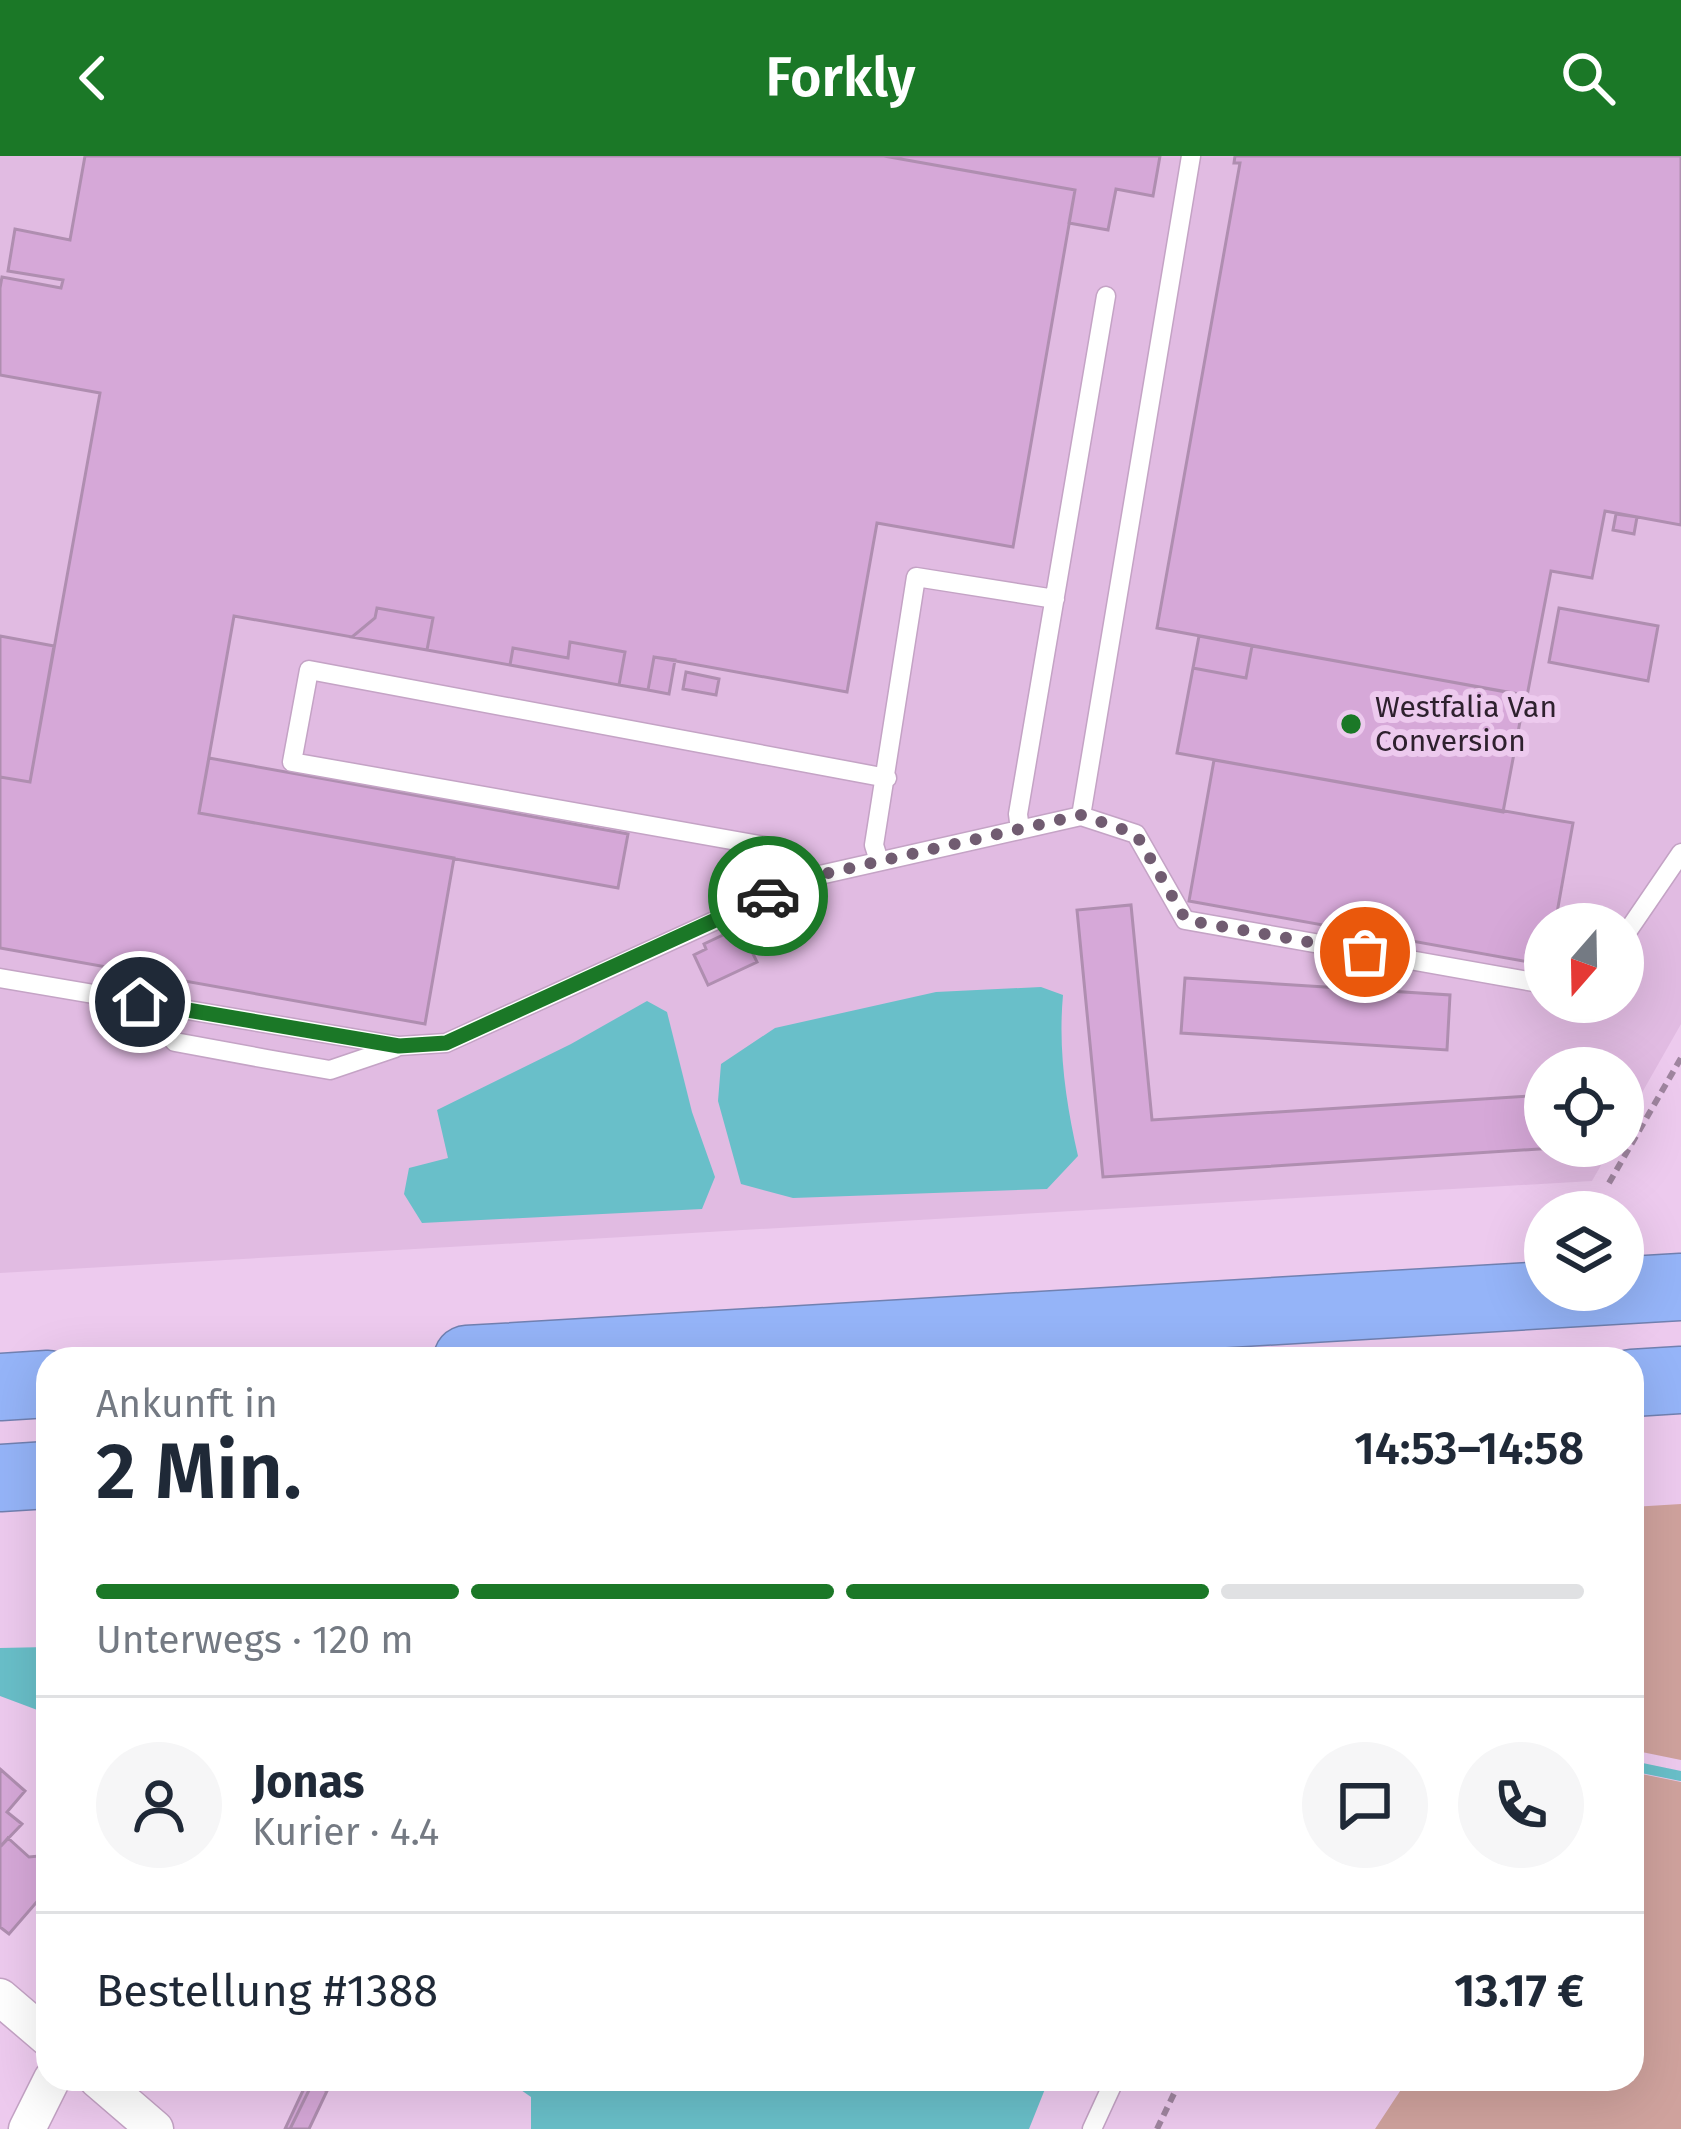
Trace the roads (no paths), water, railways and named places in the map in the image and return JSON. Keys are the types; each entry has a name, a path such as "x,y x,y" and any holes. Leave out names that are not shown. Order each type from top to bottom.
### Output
{"highway":[{"path":"669,1347 1681,1287"},
{"path":"1644,1382 1681,1380"},
{"path":"0,1387 36,1385"},
{"path":"0,1478 36,1476"}],"street":[{"path":"0,1997 36,2028"},
{"path":"28,2129 46,2091"},
{"path":"111,2091 155,2129"}],"lane":[{"path":"1081,815 1191,156"},
{"path":"1020,830 1018,814 1106,296"},
{"path":"879,861 874,844 916,577 1055,599"},
{"path":"811,877 765,846 292,762 309,670 887,778"},
{"path":"0,978 399,1046 446,1043 811,877 1081,815 1136,834 1186,920 1524,980"},
{"path":"1644,907 1681,853"},
{"path":"140,1002 175,1042 330,1070 399,1046"},
{"path":"1092,2129 1109,2091"}],"waterway":[{"path":"1644,1768 1681,1776"}],"place":[{"name":"Westfalia Van Conversion","path":"1351,724"}]}
